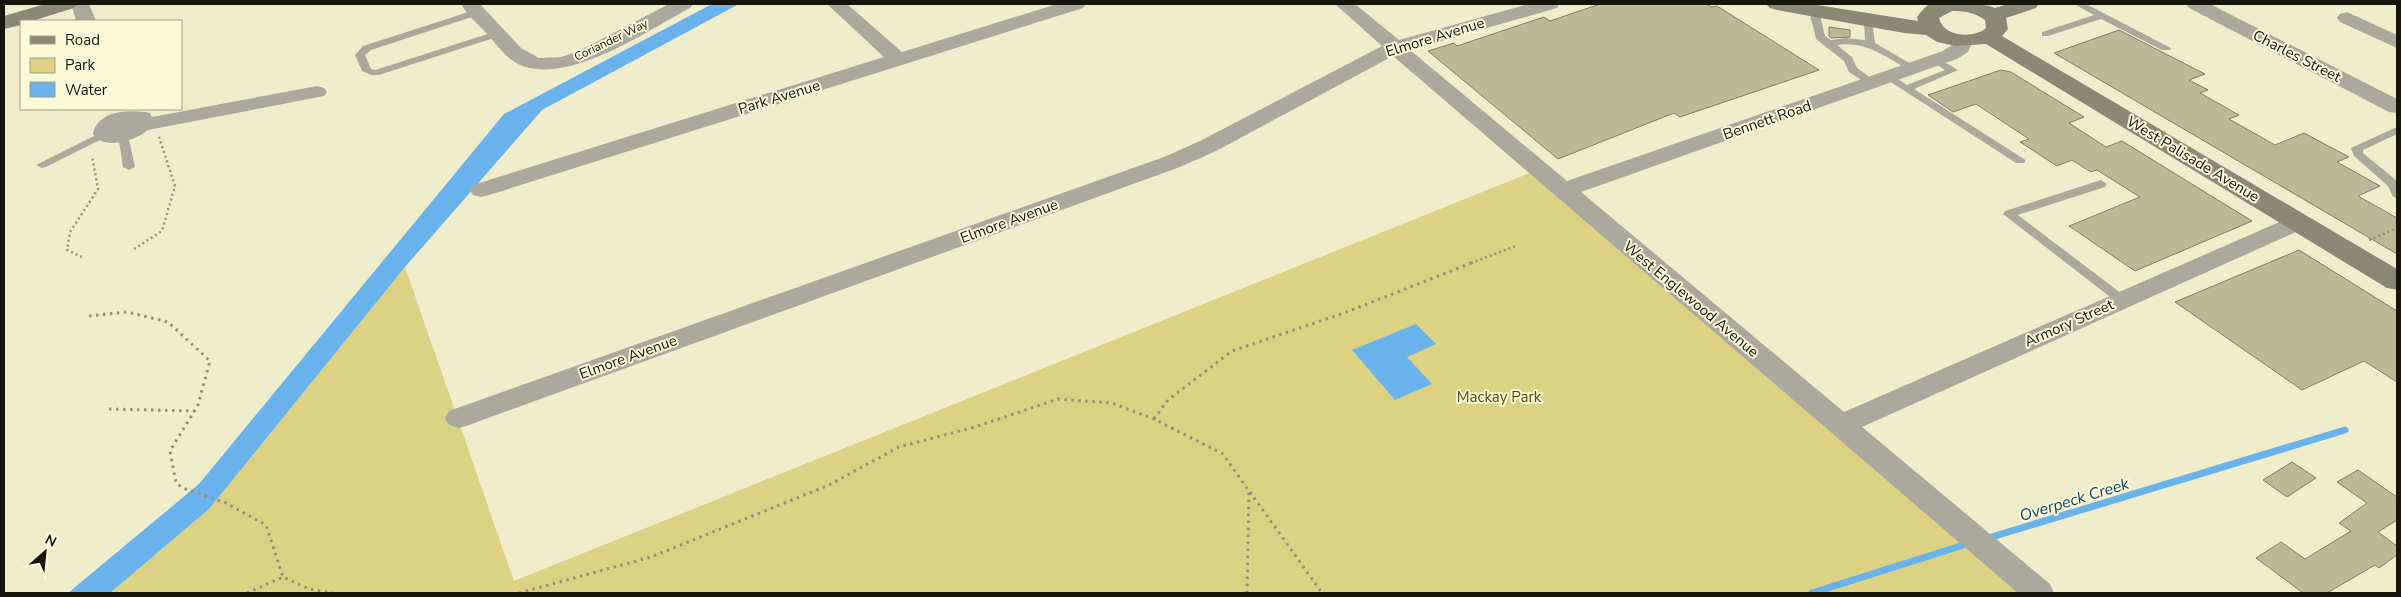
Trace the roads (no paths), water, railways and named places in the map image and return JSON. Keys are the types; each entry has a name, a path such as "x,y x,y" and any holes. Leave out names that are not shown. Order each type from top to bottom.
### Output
{"main road":[{"path":"4,23 67,4"},
{"path":"1777,4 1904,27 1933,29"},
{"path":"1936,6 1928,17 1928,22 1933,29 1944,36 1963,41 1978,41 1991,26 2029,4"},
{"name":"West Palisade Avenue","path":"1936,6 1966,5 1982,9 1991,26 2299,222 2397,281"}],"street":[{"path":"80,4 86,20"},
{"name":"Coriander Way","path":"474,8 497,34 524,59 537,64 562,63 586,55 683,4"},
{"path":"836,4 899,60"},
{"name":"Park Avenue","path":"481,190 1076,4"},
{"name":"West Englewood Avenue","path":"1344,4 2039,593"},
{"name":"Elmore Avenue","path":"459,418 1172,162 1208,146 1395,48 1550,4"},
{"name":"Charles Street","path":"2196,4 2397,107"},
{"path":"2348,18 2397,42"},
{"name":"Bennett Road","path":"1564,190 1936,60 1956,52 1963,41"},
{"path":"113,127 138,116 142,118 141,125 317,92"},
{"name":"Armory Street","path":"1840,425 2299,222"}],"lane":[{"path":"2079,4 2166,48"},
{"path":"474,8 367,48 360,55 367,72 375,73 497,34"},
{"path":"1814,11 1820,37 1848,59 1853,70 1906,89 2020,161"},
{"path":"2045,34 2102,16"},
{"path":"1869,20 1870,44"},
{"path":"1827,44 1846,41 1870,44 1913,68"},
{"path":"1906,89 1953,70 1936,60"},
{"path":"42,165 113,127 129,167"},
{"path":"2397,130 2357,148 2358,154 2393,184 2397,194"},
{"path":"2101,184 2009,214 2122,300"}],"water":[{"path":"712,4 739,4 542,110 405,267 209,509 110,593 68,593 199,484 504,114"},
{"path":"1416,324 1436,344 1407,357 1432,384 1395,400 1352,350"}],"waterway":[{"name":"Overpeck Creek","path":"1985,539 2345,430"},
{"name":"Overpeck Creek","path":"1812,593 1970,543"}],"park label":[{"name":"Mackay Park","path":"1499,397"}]}
